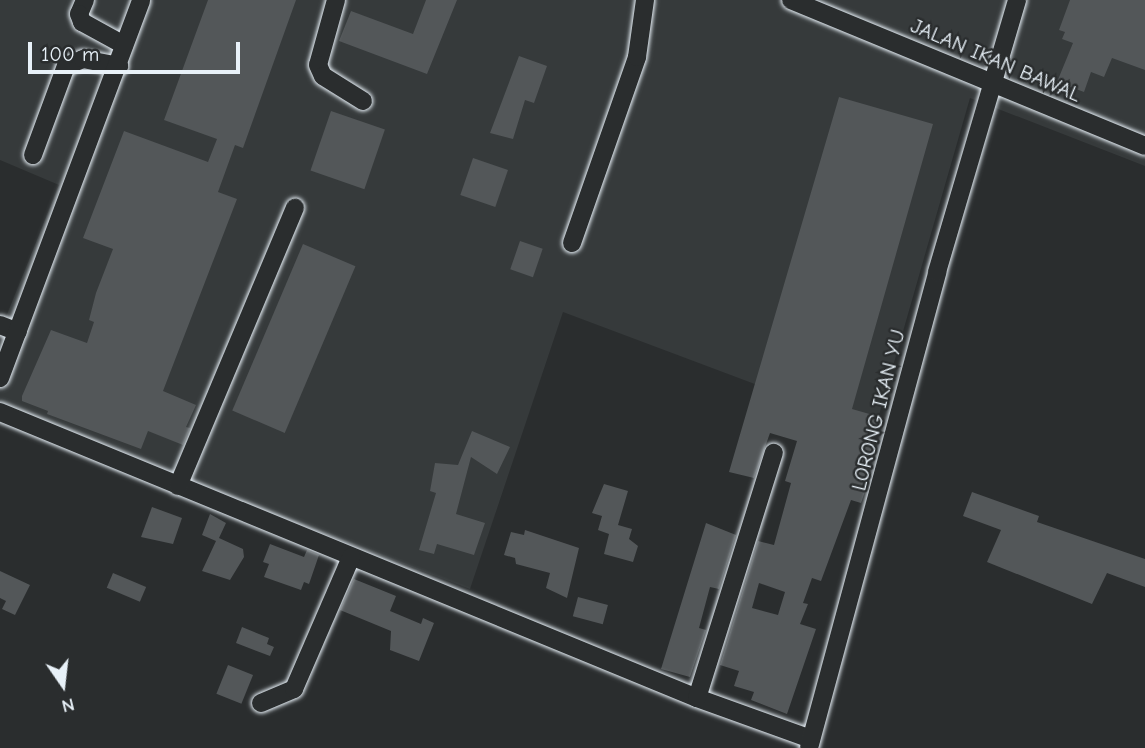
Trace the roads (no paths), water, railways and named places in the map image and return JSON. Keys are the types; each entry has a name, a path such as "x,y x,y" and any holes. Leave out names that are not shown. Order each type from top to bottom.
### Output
{"street":[{"path":"85,0 79,14 82,22 124,45"},
{"path":"0,378 119,66 141,0"},
{"path":"336,0 318,65 323,76 363,101"},
{"path":"572,243 637,57 645,0"},
{"name":"JALAN IKAN BAWAL","path":"792,0 1145,146"},
{"name":"LORONG IKAN YU","path":"810,743 1017,0"},
{"path":"33,155 66,66 83,59 119,66"},
{"path":"178,486 295,208"},
{"path":"0,325 18,332"},
{"path":"0,412 810,743"},
{"path":"697,698 774,453"},
{"path":"261,703 294,689 351,557"}]}
